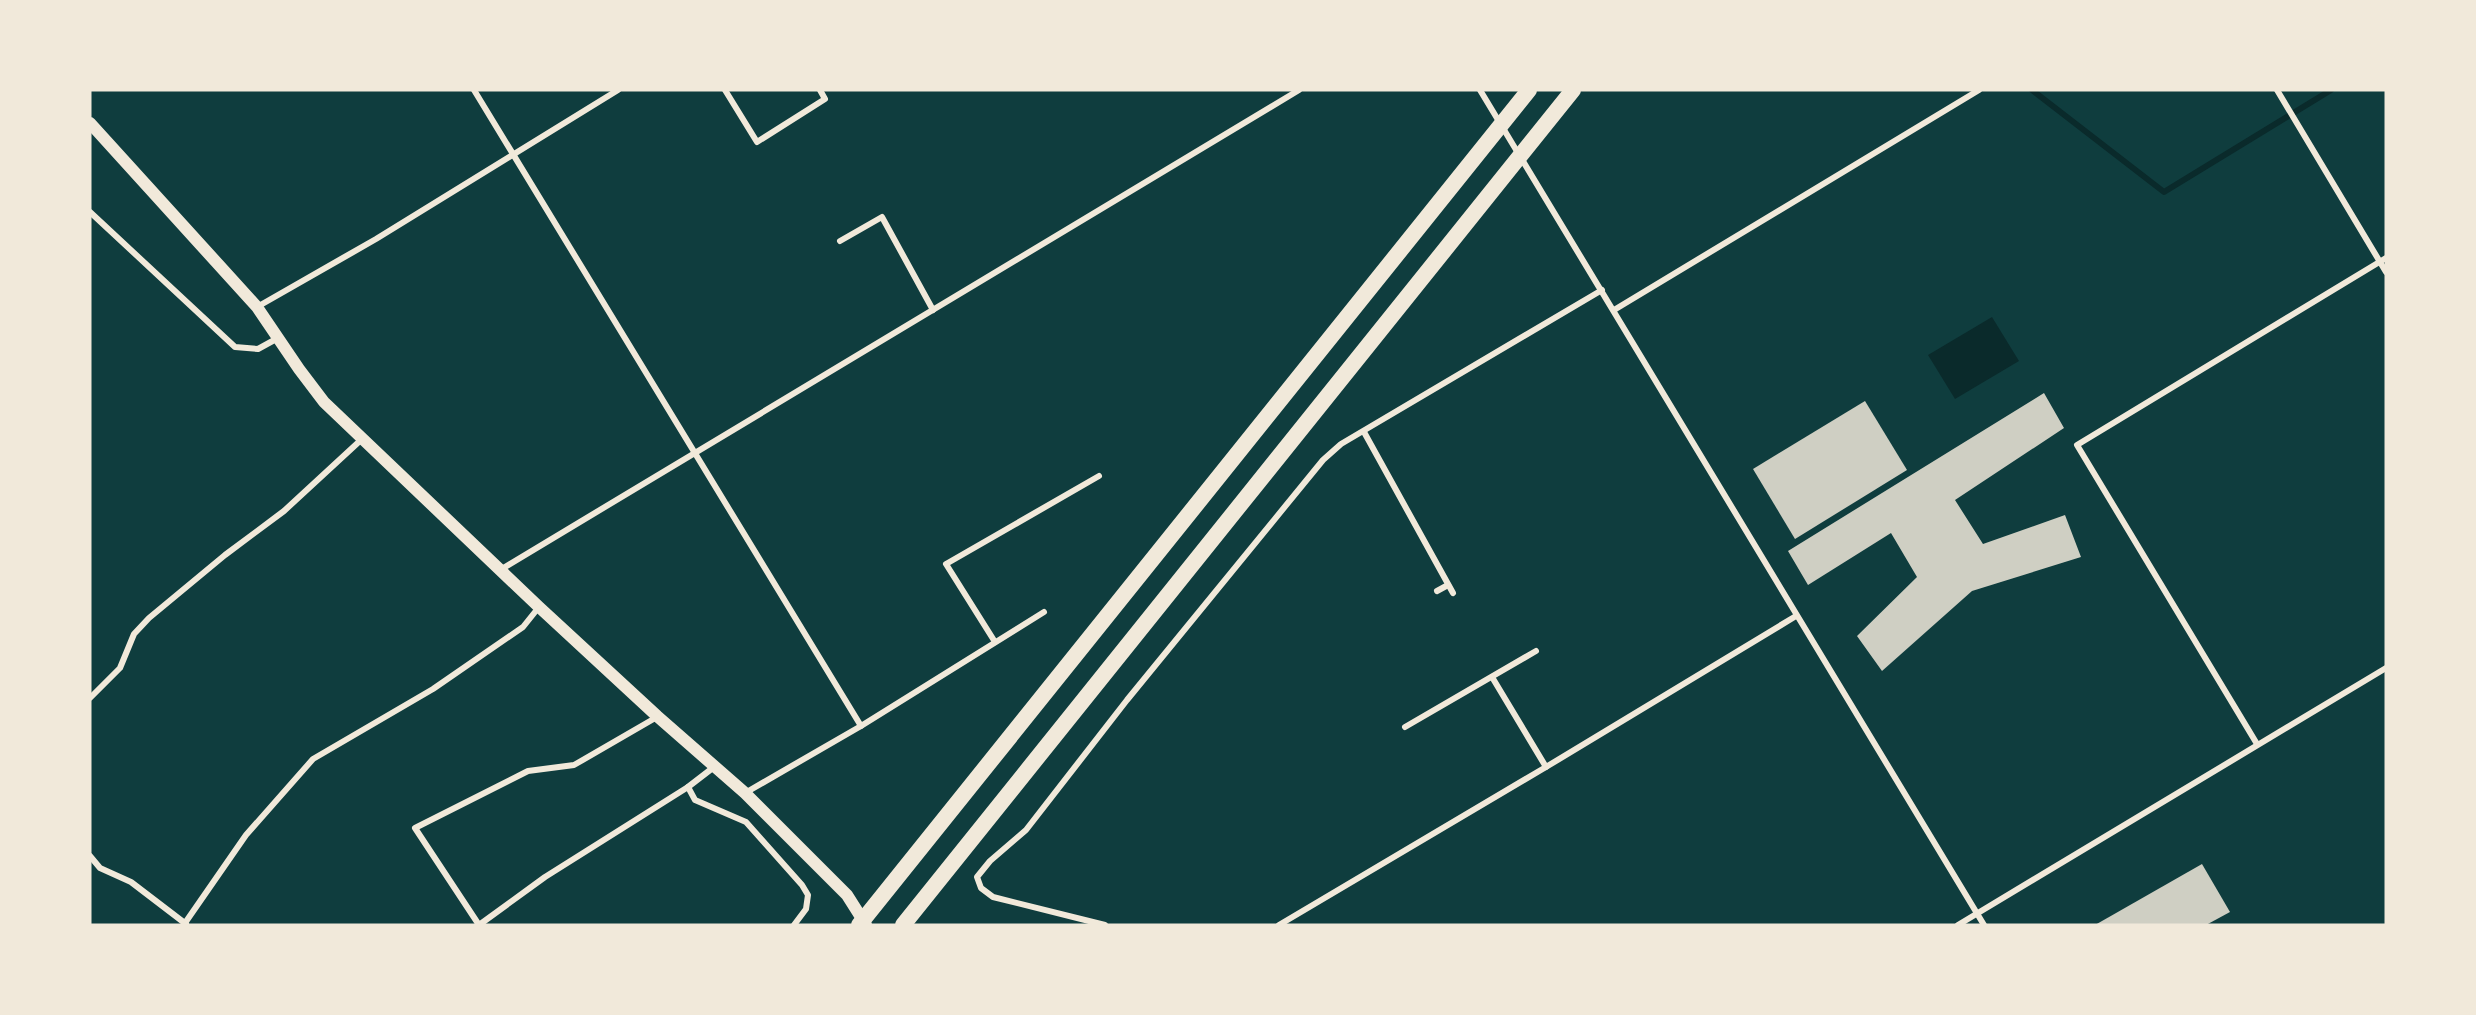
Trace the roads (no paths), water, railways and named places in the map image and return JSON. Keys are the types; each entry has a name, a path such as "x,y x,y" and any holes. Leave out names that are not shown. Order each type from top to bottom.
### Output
{"highway":[{"path":"862,924 1529,90"},
{"path":"903,925 1573,90"}],"main road":[{"path":"90,123 257,307 324,402 539,607 657,716 746,793 847,895 862,924"}],"street":[{"path":"474,90 861,726"},
{"path":"257,307 376,239 618,90"},
{"path":"725,90 757,142 825,99 820,90"},
{"path":"500,570 1299,90"},
{"path":"1480,90 1984,925"},
{"path":"1614,310 1979,90"},
{"path":"2277,90 2383,260 2386,272"},
{"path":"90,212 235,347 258,349 278,338"},
{"path":"840,241 882,217 933,310"},
{"path":"2258,744 2077,445 2383,260"},
{"path":"1105,925 993,897 981,888 977,877 990,861 1026,830 1127,699 1323,460 1341,444 1602,290"},
{"path":"1364,432 1453,593"},
{"path":"90,698 120,668 134,634 149,618 225,555 284,511 362,439"},
{"path":"995,642 946,564 1099,476"},
{"path":"1437,591 1448,585"},
{"path":"90,856 100,868 131,882 186,924 246,835 313,759 433,689 523,627 539,607"},
{"path":"746,793 861,726 1044,612"},
{"path":"1279,925 1796,615"},
{"path":"1405,727 1536,651"},
{"path":"1958,925 2386,668"},
{"path":"1492,677 1545,767"},
{"path":"657,716 574,765 528,771 415,828 479,925 582,852 688,787 714,767"},
{"path":"688,787 695,800 746,822 802,885 808,895 806,909 794,925"}],"water":[{"path":"1992,317 2019,361 1955,399 1928,355"}],"waterway":[{"path":"2032,90 2164,192 2331,90"}]}
